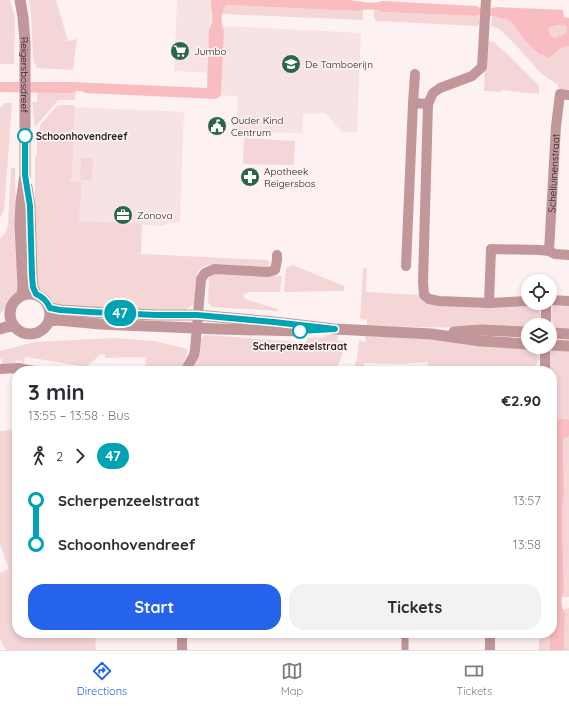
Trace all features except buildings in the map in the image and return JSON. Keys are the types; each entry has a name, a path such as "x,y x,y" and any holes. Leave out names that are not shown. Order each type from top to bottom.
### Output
{"street":[{"name":"Reigersbosdreef","path":"20,0 25,42 26,102 25,175 20,224 23,287 22,295"},
{"path":"486,2 482,67 472,76 440,88 433,93 428,104 423,282 424,295 429,299 439,301 521,301"},
{"path":"406,266 415,74"},
{"name":"Schelluinenstraat","path":"549,251 556,126 564,95"},
{"path":"413,103 428,104"},
{"name":"Reigersbosdreef","path":"25,175 30,206 33,287 36,294"},
{"path":"409,182 426,182"},
{"path":"408,224 425,224"},
{"path":"489,302 490,248 549,251 554,254 569,255"},
{"path":"188,366 194,355 201,279 205,272 214,269 268,272 275,270 277,255"},
{"path":"36,294 47,302 51,314 50,321 46,328 40,332 26,334 19,331 11,320 5,315 16,299 22,295 36,294"},
{"path":"557,300 569,301"},
{"path":"50,308 90,312 197,315 335,329 431,334 480,341 521,344"},
{"path":"50,321 58,320 100,324 300,331 335,329"},
{"path":"0,329 14,326"},
{"path":"431,334 481,330 521,332"},
{"path":"557,333 569,334"},
{"path":"557,345 569,346"},
{"path":"544,366 545,354"},
{"path":"0,369 12,368"},
{"path":"182,638 182,650"},
{"path":"405,638 405,650"},
{"path":"490,638 490,650"}],"shaded area":[{"path":"0,0 10,0 15,18 14,64 0,64"},
{"path":"29,0 56,0 68,41 77,39 73,70 37,68 33,59"},
{"path":"177,0 216,0 212,73 174,71"},
{"path":"211,0 349,0 370,3 382,1 476,6 486,9 496,7 563,10 564,17 569,18 569,46 561,48 549,58 539,54 525,40 511,22 492,16 381,12 376,10 359,11 226,5 222,18 224,31 221,95 216,99 85,93 80,91 71,93 0,92 0,82 72,82 207,88 209,30 212,22","holes":["557,25 566,26 566,33 554,38 550,34 548,28"]},
{"path":"226,5 363,10 363,20 222,14"},
{"path":"374,10 381,12 481,15 480,24 477,26 377,21 374,18"},
{"path":"492,16 511,22 539,54 544,54 549,58 561,48 569,46 569,89 559,89 558,85 542,74 511,40 499,29 491,26"},
{"path":"557,25 566,26 567,30 566,33 554,38 550,34 548,28"},
{"name":"De Tamboerijn","path":"222,26 361,33 357,132 342,132 325,113 303,114 302,133 236,132 238,97 221,95 224,31"},
{"path":"486,41 494,42 539,86 539,94 502,90 501,92 484,91"},
{"path":"76,91 75,99 58,100 35,127 32,102 37,102 37,92 71,93"},
{"path":"5,103 12,103 4,210 0,218 0,108"},
{"path":"73,105 75,107 72,178 69,181 82,182 79,221 142,224 141,254 267,260 270,263 267,267 216,264 201,268 197,275 195,285 194,304 185,310 91,309 55,304 39,288 35,276 35,157 37,155 37,138 40,138 40,125 57,106"},
{"path":"75,107 184,112 180,223 168,223 162,226 79,221 82,183 69,181 72,178"},
{"path":"244,138 295,141 294,165 243,164"},
{"path":"81,158 93,158 92,180 80,180"},
{"path":"11,168 15,168 16,220 21,290 0,314 0,238 6,232 8,223"},
{"path":"293,265 344,286 344,291 284,292 286,268"},
{"path":"367,268 366,292 521,303 521,310 539,310 541,316 540,318 521,318 521,329 367,326 367,320 360,319 363,269"},
{"path":"217,273 282,276 280,292 249,292 243,295 245,299 278,309 279,311 212,307 208,302 209,276"},
{"path":"557,304 569,305 569,330 557,330 557,318 551,318 552,310 557,310"},
{"path":"205,335 249,338 296,342 296,347 327,347 343,352 338,366 190,366 200,340"},
{"path":"326,335 338,335 337,341 347,341 345,349 330,345 306,344 307,338 325,337"},
{"path":"365,336 521,346 521,354 536,354 540,358 536,366 428,366 428,362 402,364 364,363 364,366 355,366 359,341 366,342"},
{"path":"114,338 154,341 188,349 183,366 145,366 146,357 105,358 106,355 101,354 87,366 25,357 23,366 21,366 22,361 16,360 15,364 2,365 0,351 35,342"},
{"path":"557,348 569,349 569,420 557,420 557,366 547,366 546,356 548,354 557,354"},
{"path":"557,420 569,420 569,436 563,439 564,495 562,513 564,592 562,603 565,614 564,650 550,650 550,638 557,638"},
{"path":"12,430 12,638 95,638 96,650 6,650 0,639 0,573 9,569 0,544 0,431"},
{"path":"569,436 569,597 562,597 564,592 562,513 564,495 563,439"},
{"path":"569,608 569,650 564,650 565,614 563,610"},
{"path":"539,638 550,638 550,650 539,650"}],"bus line":[{"name":"47","path":"25,136 25,175 30,206 33,287 36,294 47,302 50,308 90,312 197,315 335,329 300,331"}],"place":[{"name":"Jumbo","path":"180,51"},
{"name":"De Tamboerijn","path":"291,64"},
{"name":"Ouder Kind Centrum","path":"217,126"},
{"name":"Schoonhovendreef","path":"25,136"},
{"name":"Apotheek Reigersbos","path":"250,177"},
{"name":"Zonova","path":"123,215"},
{"name":"Scherpenzeelstraat","path":"300,331"}]}
